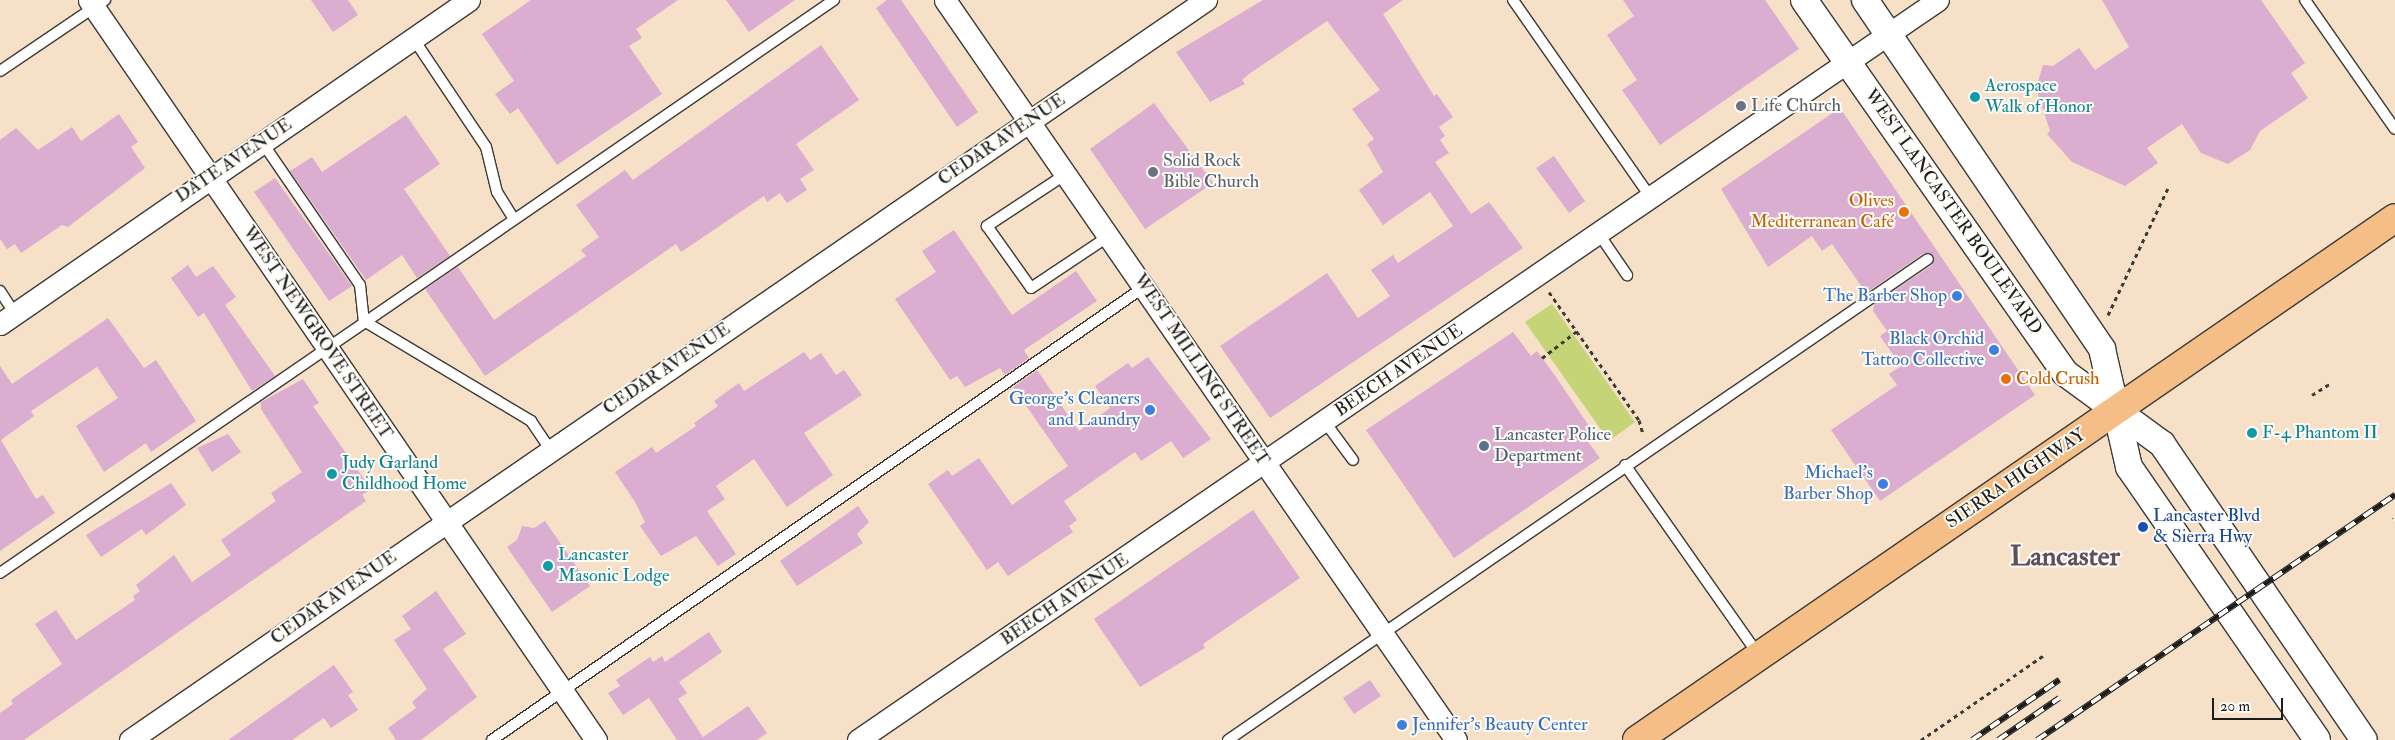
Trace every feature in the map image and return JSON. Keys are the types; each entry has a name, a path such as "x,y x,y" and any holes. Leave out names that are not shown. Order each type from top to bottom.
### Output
{"main road":[{"name":"SIERRA HIGHWAY","path":"1637,740 2395,218"}],"street":[{"name":"DATE AVENUE","path":"8,319 211,176 469,0"},
{"name":"WEST MILLING STREET","path":"945,0 1456,740"},
{"name":"CEDAR AVENUE","path":"130,740 445,521 1206,0"},
{"name":"WEST LANCASTER BOULEVARD","path":"1804,0 2066,372 2115,412 2162,444 2364,740"},
{"path":"1865,0 2102,349 2129,467 2317,740"},
{"name":"BEECH AVENUE","path":"858,740 1325,422 1938,0"},
{"name":"WEST NEWGROVE STREET","path":"96,2 326,348 596,740"}],"lane":[{"path":"0,573 364,321 834,0"},
{"path":"1513,0 1651,198"},
{"path":"2305,0 2395,129"},
{"path":"0,72 96,2"},
{"path":"414,38 486,147 497,192 514,219"},
{"path":"262,142 360,285 364,321"},
{"path":"1066,174 987,226 1031,288 1109,236"},
{"path":"1599,234 1627,275"},
{"path":"1228,740 1648,449 1928,259"},
{"path":"492,740 1144,287"},
{"path":"0,291 8,319"},
{"path":"364,321 531,421 550,449"},
{"path":"1325,422 1353,460"},
{"path":"1625,465 1759,656"}],"path":[{"path":"2108,316 2168,188"},
{"path":"1538,276 1639,420 1648,449"},
{"path":"1542,358 1577,331"},
{"path":"2312,395 2331,383"},
{"path":"1921,740 2044,655"}],"green space":[{"path":"1552,304 1635,422 1609,441 1525,322"}],"building":[{"path":"311,0 348,0 358,15 333,32"},
{"path":"531,0 678,0 636,29 642,38 629,46 662,94 557,165 518,108 510,114 495,94 514,81 482,34"},
{"path":"726,0 795,0 749,32"},
{"path":"887,0 901,0 978,112 957,127 876,8"},
{"path":"1263,0 1403,0 1383,14 1434,96 1437,94 1453,117 1439,127 1445,136 1440,140 1449,153 1435,162 1471,214 1489,202 1523,248 1270,418 1220,346 1327,273 1358,318 1390,296 1371,270 1393,255 1398,263 1453,226 1430,192 1383,225 1359,190 1383,172 1367,144 1374,139 1352,109 1380,90 1327,21 1249,74 1242,80 1245,84 1210,102 1176,52"},
{"path":"1623,0 1765,0 1799,49 1660,145 1622,90 1637,80 1607,35 1634,16"},
{"path":"2102,0 2261,0 2305,63 2291,73 2308,98 2260,131 2250,150 2228,164 2201,153 2182,124 2147,148 2158,163 2125,186 2072,162 2047,134 2050,131 2036,88 2043,65 2053,66 2079,48 2095,70 2129,47"},
{"path":"821,45 859,100 796,144 814,170 800,179 807,190 787,203 780,193 767,202 764,196 681,252 676,244 485,376 425,289 458,267 494,320 586,256 581,250 599,237 576,205 625,170 633,180"},
{"path":"1154,103 1213,183 1145,229 1090,149"},
{"path":"1840,108 2035,395 1880,501 1831,430 1897,385 1889,374 1901,366 1880,336 1887,331 1873,311 1874,304 1932,265 1934,256 1924,253 1866,293 1832,244 1822,251 1812,236 1768,267 1721,189"},
{"path":"119,114 138,142 131,147 145,168 68,227 62,225 21,253 15,244 7,249 0,239 0,140 16,128 38,150 72,127 81,141"},
{"path":"406,115 440,164 404,189 450,256 417,278 402,255 366,280 290,171 312,157 322,172"},
{"path":"1554,156 1585,201 1569,213 1536,168"},
{"path":"275,178 352,286 329,301 254,192"},
{"path":"954,230 1012,315 1076,271 1097,301 1024,350 1029,358 1005,375 1000,368 965,387 957,376 950,380 895,299 936,272 922,251"},
{"path":"188,265 196,277 213,266 236,297 225,305 275,376 252,391 204,313 198,317 171,278"},
{"path":"108,318 144,368 156,360 196,421 151,452 146,443 104,472 76,426 118,398 97,367 31,411 34,416 1,440 36,499 43,495 55,513 0,551 0,366 12,384"},
{"name":"Lancaster Police Department","path":"1513,332 1531,356 1537,351 1556,377 1591,429 1583,435 1600,458 1454,558 1366,430"},
{"path":"804,352 810,360 821,353 836,375 844,370 862,395 804,433 833,475 787,507 754,459 716,486 725,499 707,511 736,554 718,566 696,536 661,556 640,526 645,522 635,502 615,472 652,447 656,453 696,426 694,423 718,406 714,401 739,383 744,391"},
{"path":"1148,357 1211,439 1183,458 1171,441 1141,461 1135,452 1064,501 1077,520 1069,526 1073,532 1008,576 998,562 987,570 928,484 948,470 952,476 979,458 1012,505 1068,466 1013,387 1037,370 1079,431 1110,408 1095,386 1128,363 1132,368"},
{"path":"303,379 319,403 313,406 371,489 362,495 366,501 24,740 0,740 0,713 13,704 11,700 62,664 35,624 56,610 76,640 135,600 133,596 140,591 136,585 174,555 192,582 231,555 221,540 276,501 271,493 302,472 261,409 261,402"},
{"path":"228,434 241,452 212,472 197,448"},
{"path":"171,483 186,505 146,535 142,529 101,557 86,535"},
{"path":"858,506 869,522 857,534 863,543 797,586 780,561"},
{"path":"1253,510 1300,578 1203,644 1205,648 1140,687 1094,619"},
{"name":"Lancaster Masonic Lodge","path":"545,521 590,586 552,612 507,547 517,540 522,526 534,528"},
{"path":"436,591 466,634 443,649 477,697 421,740 396,740 388,728 416,708 412,702 427,689 394,640 411,629 402,616"},
{"path":"709,632 722,652 679,682 687,693 678,699 703,737 748,706 767,733 757,740 677,740 649,698 623,715 608,693 620,686 616,680 650,657 653,662 662,656 665,662"},
{"path":"334,665 353,692 348,695 358,710 331,728 324,718 292,740 228,740"},
{"path":"1370,680 1381,696 1354,714 1343,698"}],"railway":[{"path":"2037,740 2395,495"},
{"path":"1972,740 2059,680"},
{"path":"1998,740 2059,698"}],"place":[{"name":"Aerospace Walk of Honor","path":"1975,97"},
{"name":"Life Church","path":"1741,106"},
{"name":"Solid Rock Bible Church","path":"1153,172"},
{"name":"Olives Mediterranean Café","path":"1904,212"},
{"name":"The Barber Shop","path":"1957,296"},
{"name":"Black Orchid Tattoo Collective","path":"1994,350"},
{"name":"Cold Crush","path":"2006,379"},
{"name":"George's Cleaners and Laundry","path":"1150,410"},
{"name":"F-4 Phantom II","path":"2252,433"},
{"name":"Lancaster Police Department","path":"1484,446"},
{"name":"Judy Garland Childhood Home","path":"332,474"},
{"name":"Michael's Barber Shop","path":"1883,484"},
{"name":"Lancaster Blvd & Sierra Hwy","path":"2143,527"},
{"name":"Lancaster Masonic Lodge","path":"548,566"},
{"name":"Jennifer's Beauty Center","path":"1402,725"}],"district":[{"name":"Lancaster","path":"2065,557"}]}
